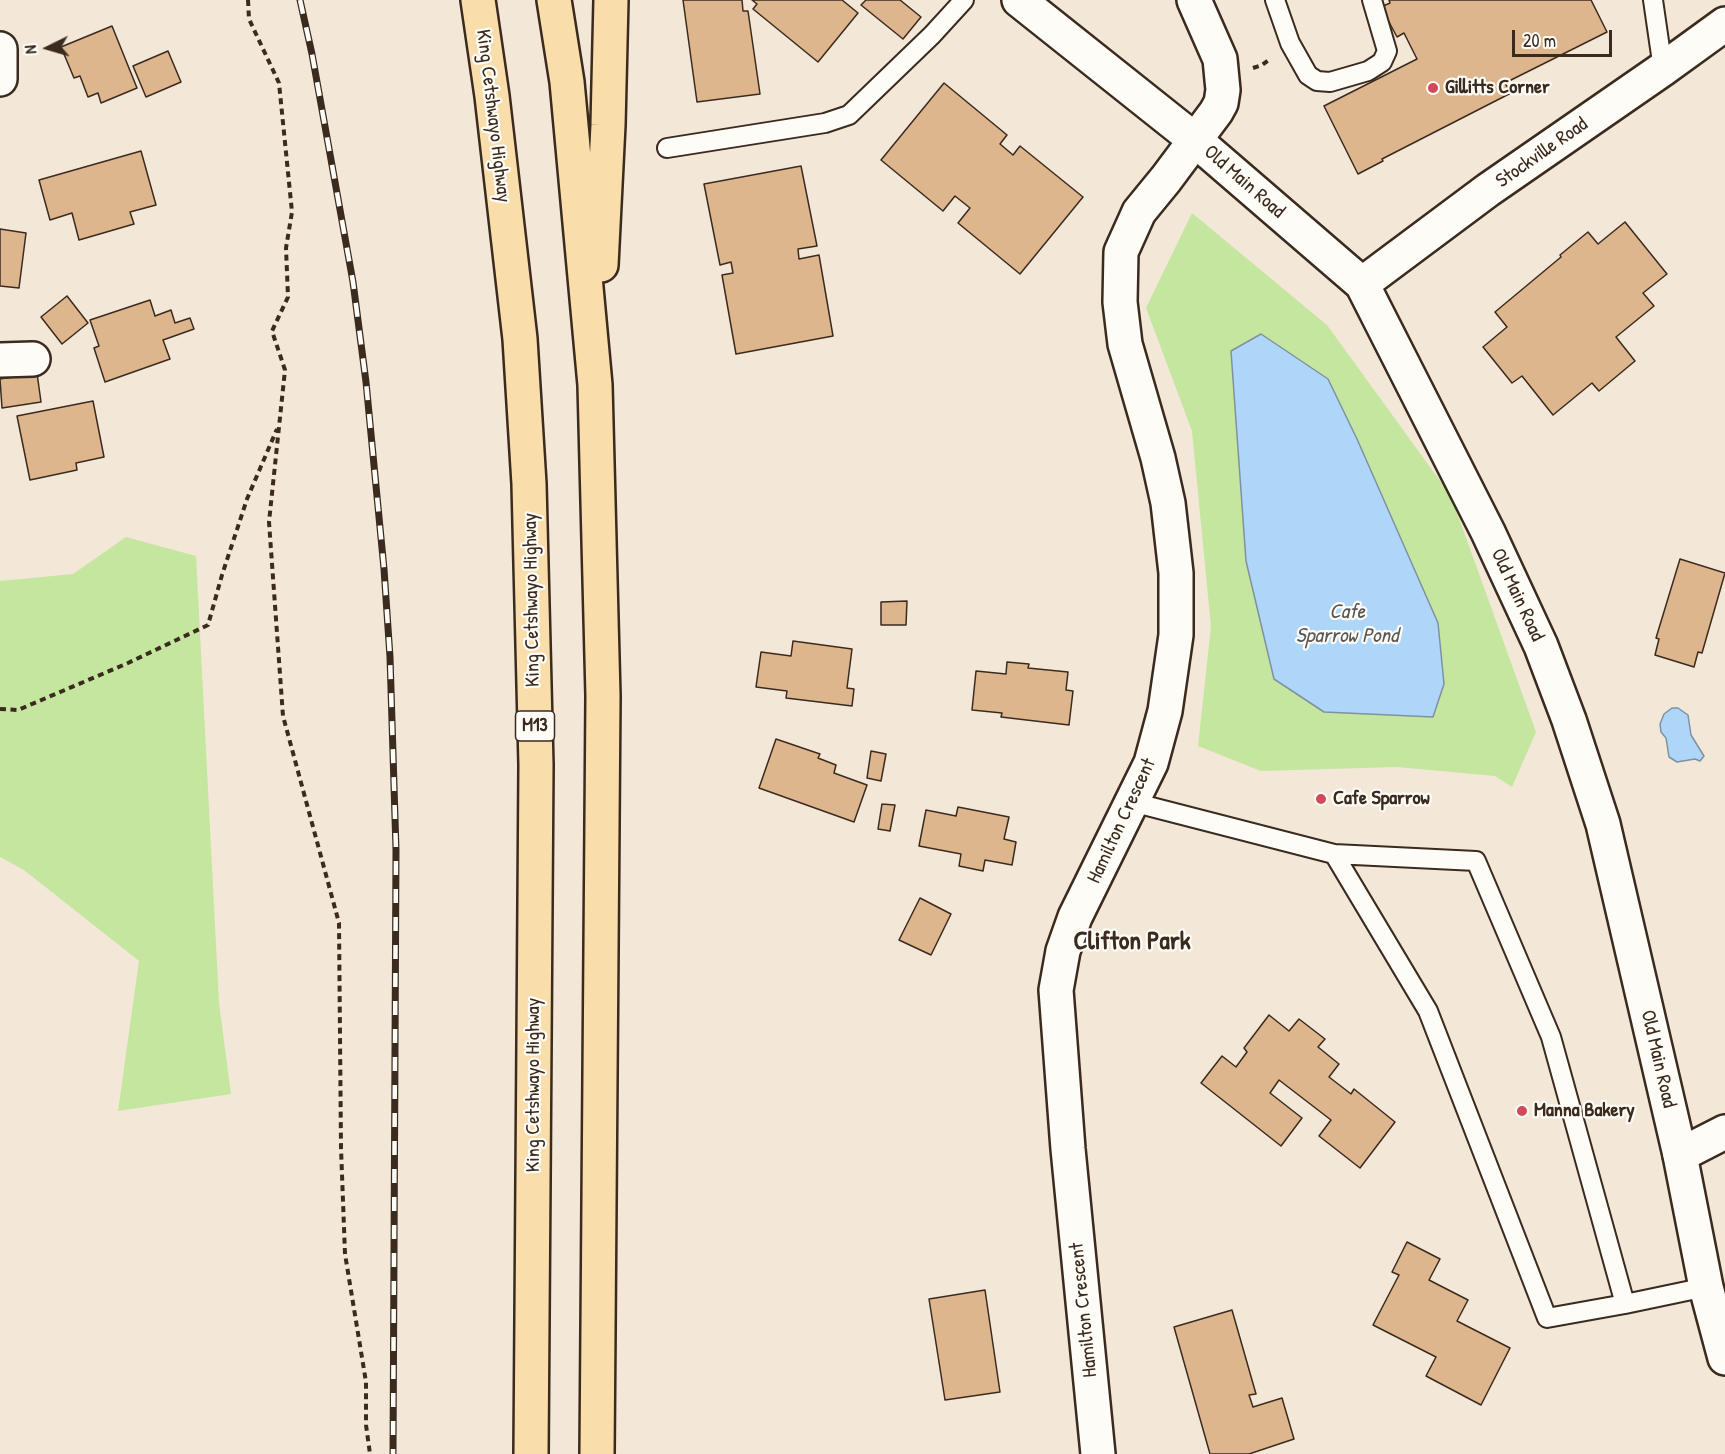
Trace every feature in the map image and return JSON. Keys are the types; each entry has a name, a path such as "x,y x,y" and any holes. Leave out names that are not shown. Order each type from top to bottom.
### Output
{"highway":[{"name":"King Cetshwayo Highway","path":"478,0 492,96 519,328 529,484 536,765 531,1454"},
{"path":"554,0 567,82 595,386 603,696 597,1454"},
{"path":"595,386 608,125 610,0"}],"street":[{"name":"Old Main Road","path":"1019,0 1196,140 1362,284 1488,532 1541,646 1569,720 1603,824 1680,1155 1706,1287 1725,1358"},
{"path":"1194,0 1220,59 1223,76"},
{"name":"Stockville Road","path":"1362,284 1488,190 1725,24"},
{"path":"0,49 0,80"},
{"name":"Hamilton Crescent","path":"1098,1454 1068,1149 1056,990 1063,951 1075,917 1151,763 1165,711 1176,634 1176,573 1168,503 1125,344 1120,302 1121,252 1139,212 1216,112 1221,103 1223,76"},
{"path":"0,360 33,359"},
{"path":"1680,1155 1725,1132"}],"lane":[{"path":"667,148 825,123 849,115 932,35 964,0"},
{"path":"1275,0 1290,43 1308,75 1317,81 1330,82 1368,71 1382,62 1387,51 1372,0"},
{"path":"1653,0 1663,69"},
{"path":"1132,802 1334,854 1476,861 1551,1037 1625,1304"},
{"path":"1334,854 1428,1011 1546,1318 1706,1287"}],"path":[{"path":"248,0 249,19 279,83 292,212 286,248 288,297 272,330 285,370 269,522 283,716 339,923 341,1148 345,1254 366,1382 366,1425 370,1454"},
{"path":"1223,76 1262,65 1290,43"},
{"path":"0,710 18,710 128,663 208,625 247,499 280,424"}],"green space":[{"path":"1192,213 1327,325 1451,496 1536,732 1512,787 1495,776 1397,767 1261,771 1198,746 1211,627 1192,431 1146,308"},
{"path":"126,537 196,556 219,1003 231,1094 118,1111 139,961 24,870 0,857 0,581 73,574"}],"water":[{"name":"Cafe Sparrow Pond","path":"1261,334 1328,379 1357,439 1438,623 1444,684 1433,717 1324,712 1274,679 1246,561 1231,351"},
{"path":"1672,708 1678,708 1688,715 1691,735 1704,756 1700,761 1695,759 1677,762 1669,757 1666,738 1661,732 1660,724 1664,714"}],"building":[{"path":"683,0 742,0 743,11 748,11 760,94 697,102"},
{"path":"752,0 842,0 858,13 818,62 753,9 757,4"},
{"path":"866,0 900,0 921,17 903,39 861,5"},
{"name":"Gillitts Corner","path":"1389,0 1591,0 1607,32 1505,83 1511,93 1382,159 1383,161 1358,174 1324,106 1417,59 1404,33 1397,37 1381,7 1390,3"},
{"path":"112,26 137,88 101,103 98,93 88,97 80,76 74,78 61,47"},
{"path":"168,51 181,82 146,97 133,66"},
{"path":"944,83 1007,135 1000,144 1013,155 1020,146 1083,197 1020,274 958,223 970,208 955,196 943,211 881,160"},
{"path":"141,151 156,205 130,212 134,224 79,240 72,213 50,220 39,180"},
{"path":"801,166 817,246 798,249 799,259 819,255 833,336 736,354 722,275 733,273 731,262 720,265 704,184"},
{"path":"1625,222 1667,274 1643,293 1654,306 1616,337 1635,361 1599,391 1592,383 1553,415 1522,376 1512,383 1483,347 1507,327 1495,312 1588,232 1598,244"},
{"path":"0,229 26,233 19,288 0,286"},
{"path":"67,296 88,323 62,344 41,317"},
{"path":"150,300 155,316 171,310 175,323 190,318 194,329 163,340 170,359 105,382 94,348 99,346 90,320"},
{"path":"37,373 41,402 2,408 0,379"},
{"path":"93,401 104,457 76,463 77,470 30,480 17,416"},
{"path":"1680,559 1725,573 1702,653 1698,652 1694,667 1655,655 1659,639 1656,638"},
{"path":"907,601 906,625 881,625 881,602"},
{"path":"793,641 852,649 847,688 854,689 852,706 786,698 787,691 756,687 761,652 791,656"},
{"path":"1007,662 1029,664 1028,668 1068,672 1066,690 1073,691 1069,725 1001,717 1002,713 972,710 976,671 1006,674"},
{"path":"776,739 820,754 818,758 836,765 834,773 867,785 854,822 759,788"},
{"path":"871,751 886,754 881,781 867,778"},
{"path":"882,804 895,805 890,831 878,829"},
{"path":"958,807 1009,817 1004,839 1016,842 1012,865 985,860 983,871 959,866 961,854 919,846 926,810 956,816"},
{"path":"920,898 951,914 931,955 899,940"},
{"path":"1269,1015 1289,1031 1299,1019 1325,1039 1318,1047 1339,1064 1329,1077 1351,1094 1354,1089 1395,1122 1360,1168 1319,1136 1331,1120 1279,1080 1270,1093 1302,1118 1281,1146 1201,1083 1222,1056 1236,1067 1247,1052 1244,1048"},
{"path":"1407,1242 1440,1259 1429,1280 1468,1300 1457,1321 1510,1348 1481,1405 1426,1376 1436,1357 1373,1325 1399,1275 1392,1272"},
{"path":"985,1290 1000,1392 945,1400 929,1299"},
{"path":"1232,1310 1256,1394 1249,1395 1253,1407 1282,1398 1294,1439 1249,1454 1210,1454 1174,1327"}],"railway":[{"path":"300,0 312,54 353,282 366,382 390,657 396,850 393,1454"}],"place":[{"name":"Gillitts Corner","path":"1433,88"},
{"name":"Cafe Sparrow","path":"1321,799"},
{"name":"Manna Bakery","path":"1522,1111"}],"district":[{"name":"Clifton Park","path":"1132,942"}]}
